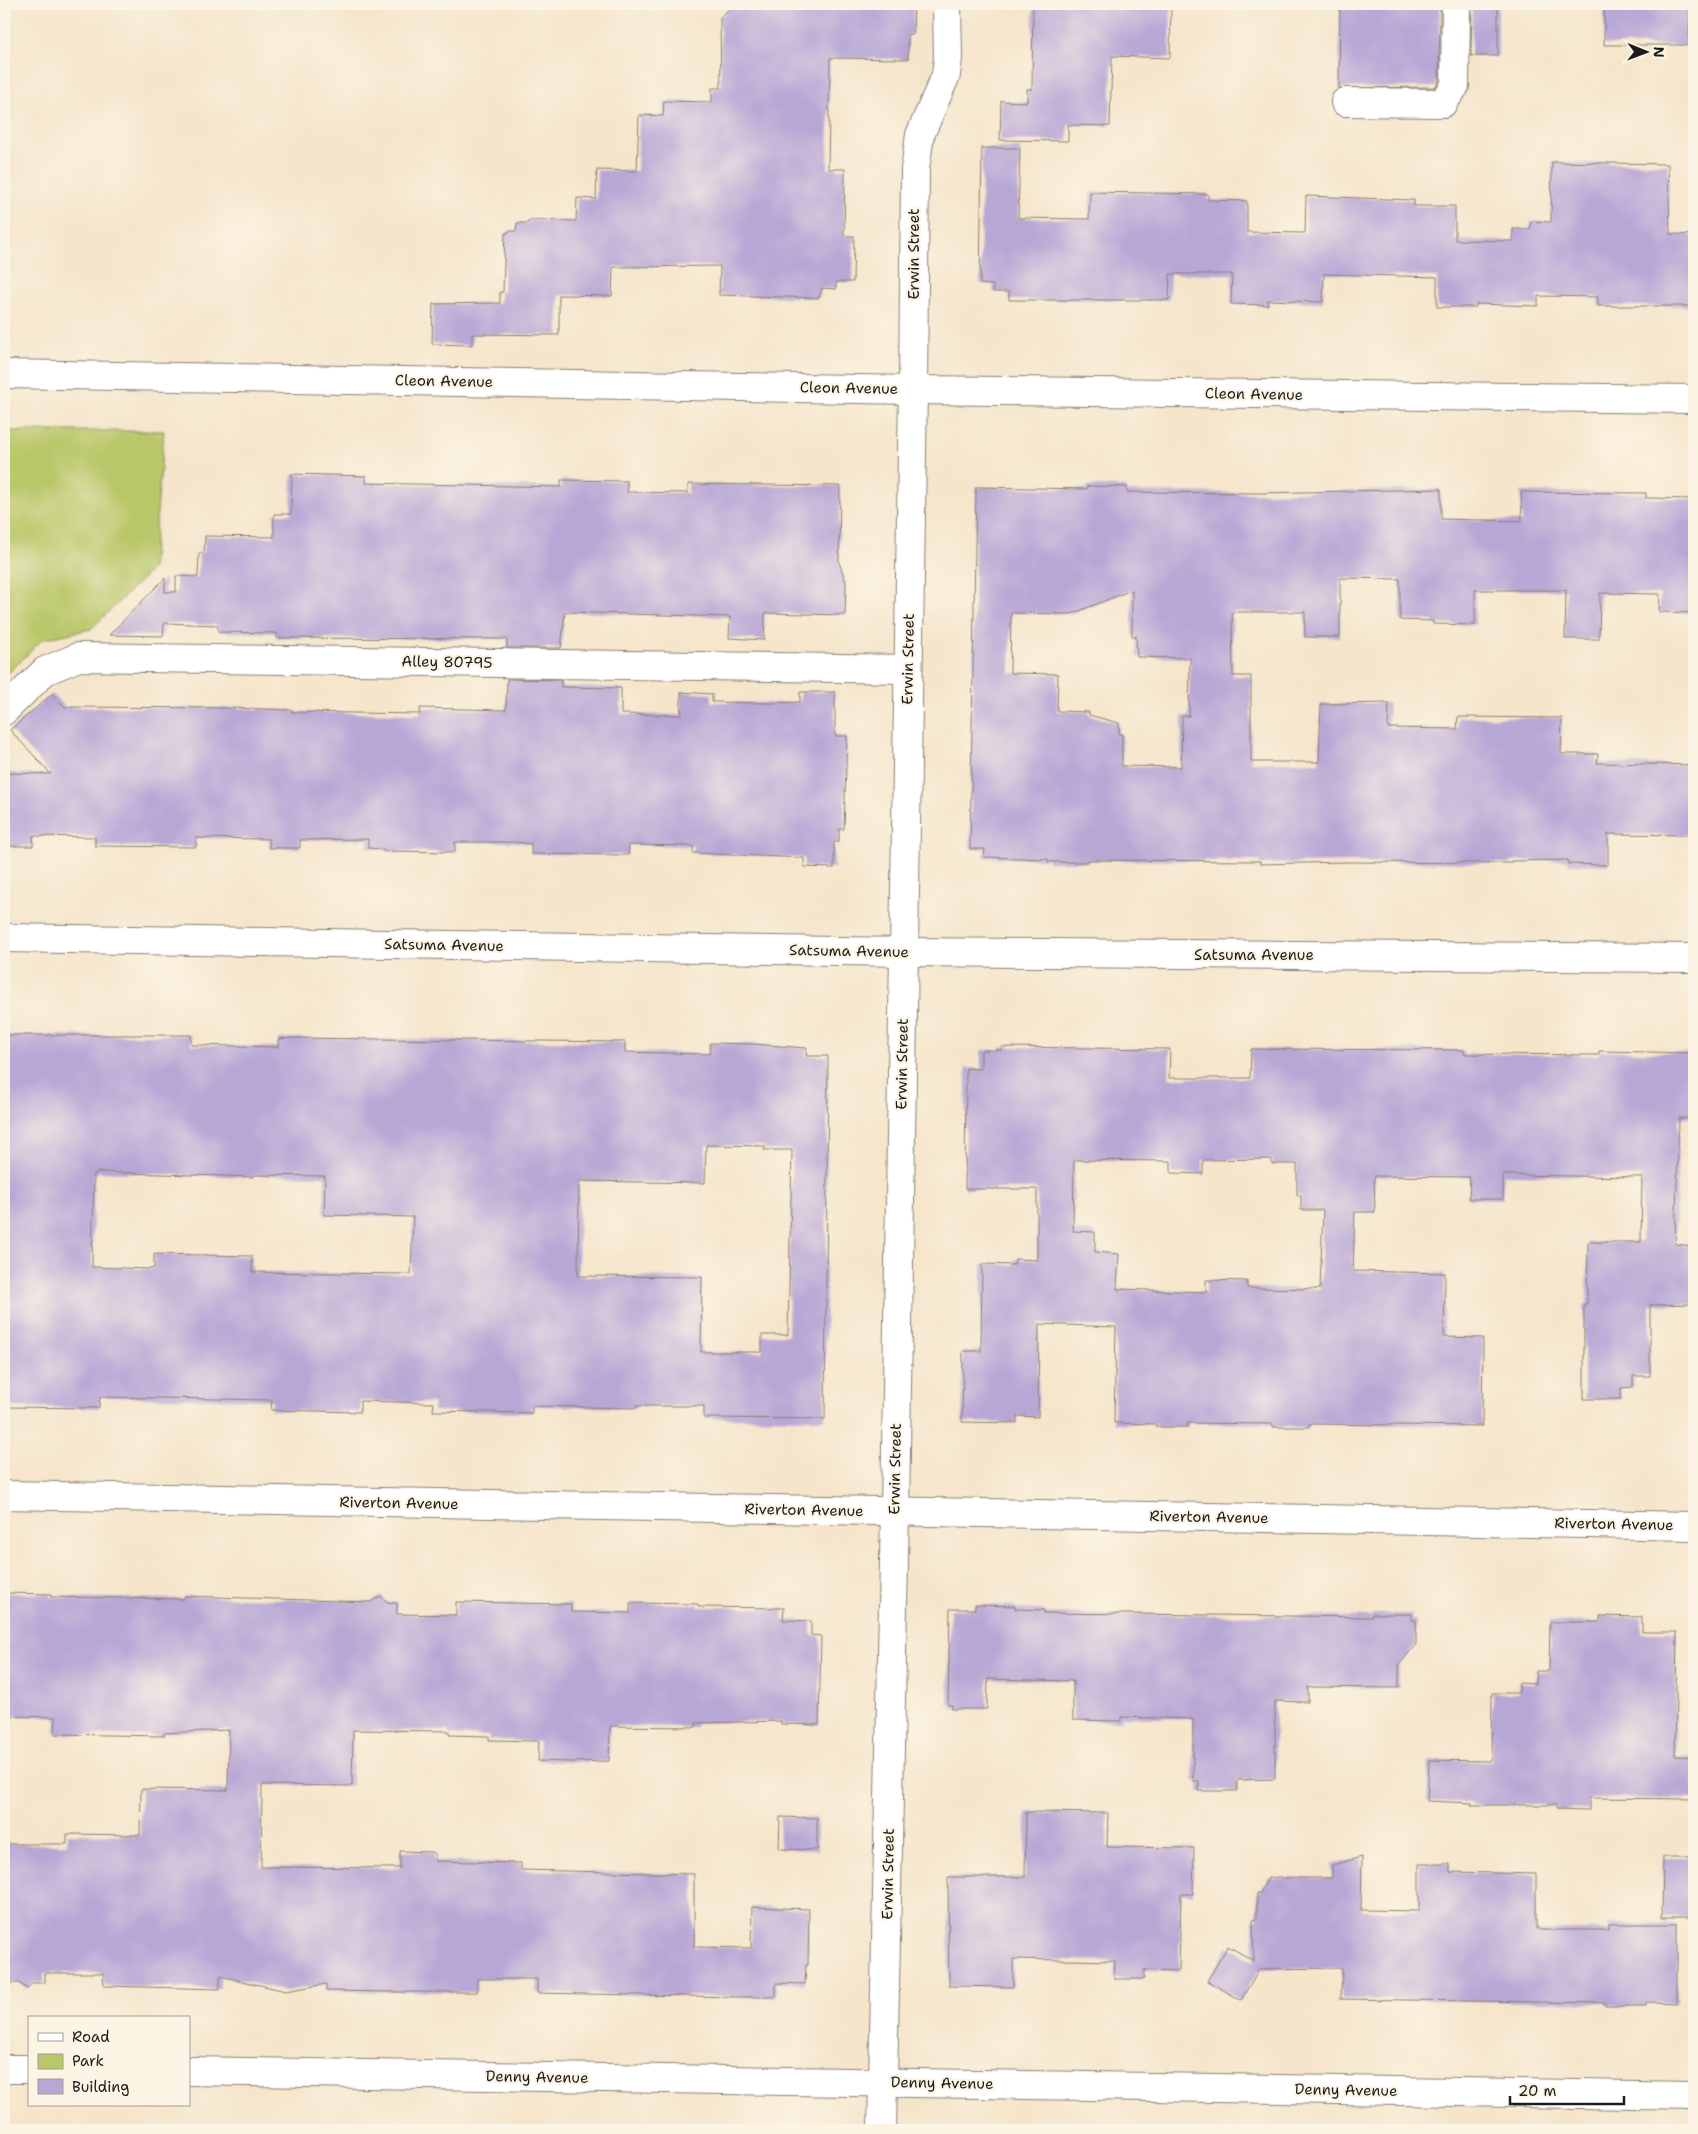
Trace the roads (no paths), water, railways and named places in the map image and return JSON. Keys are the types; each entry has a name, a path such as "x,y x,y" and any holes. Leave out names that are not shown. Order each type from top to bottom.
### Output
{"street":[{"name":"Erwin Street","path":"882,2130 895,1512 913,390 914,169 920,135 946,75 948,58 947,4"},
{"path":"1345,102 1443,103 1455,86 1456,4"},
{"name":"Cleon Avenue","path":"4,374 913,390 1694,399"},
{"name":"Alley 80795","path":"4,711 46,671 78,657 908,669"},
{"name":"Satsuma Avenue","path":"4,938 903,952 1694,958"},
{"name":"Riverton Avenue","path":"4,1495 1694,1526"},
{"path":"4,2069 28,2069"},
{"name":"Denny Avenue","path":"190,2071 1694,2096"}]}
